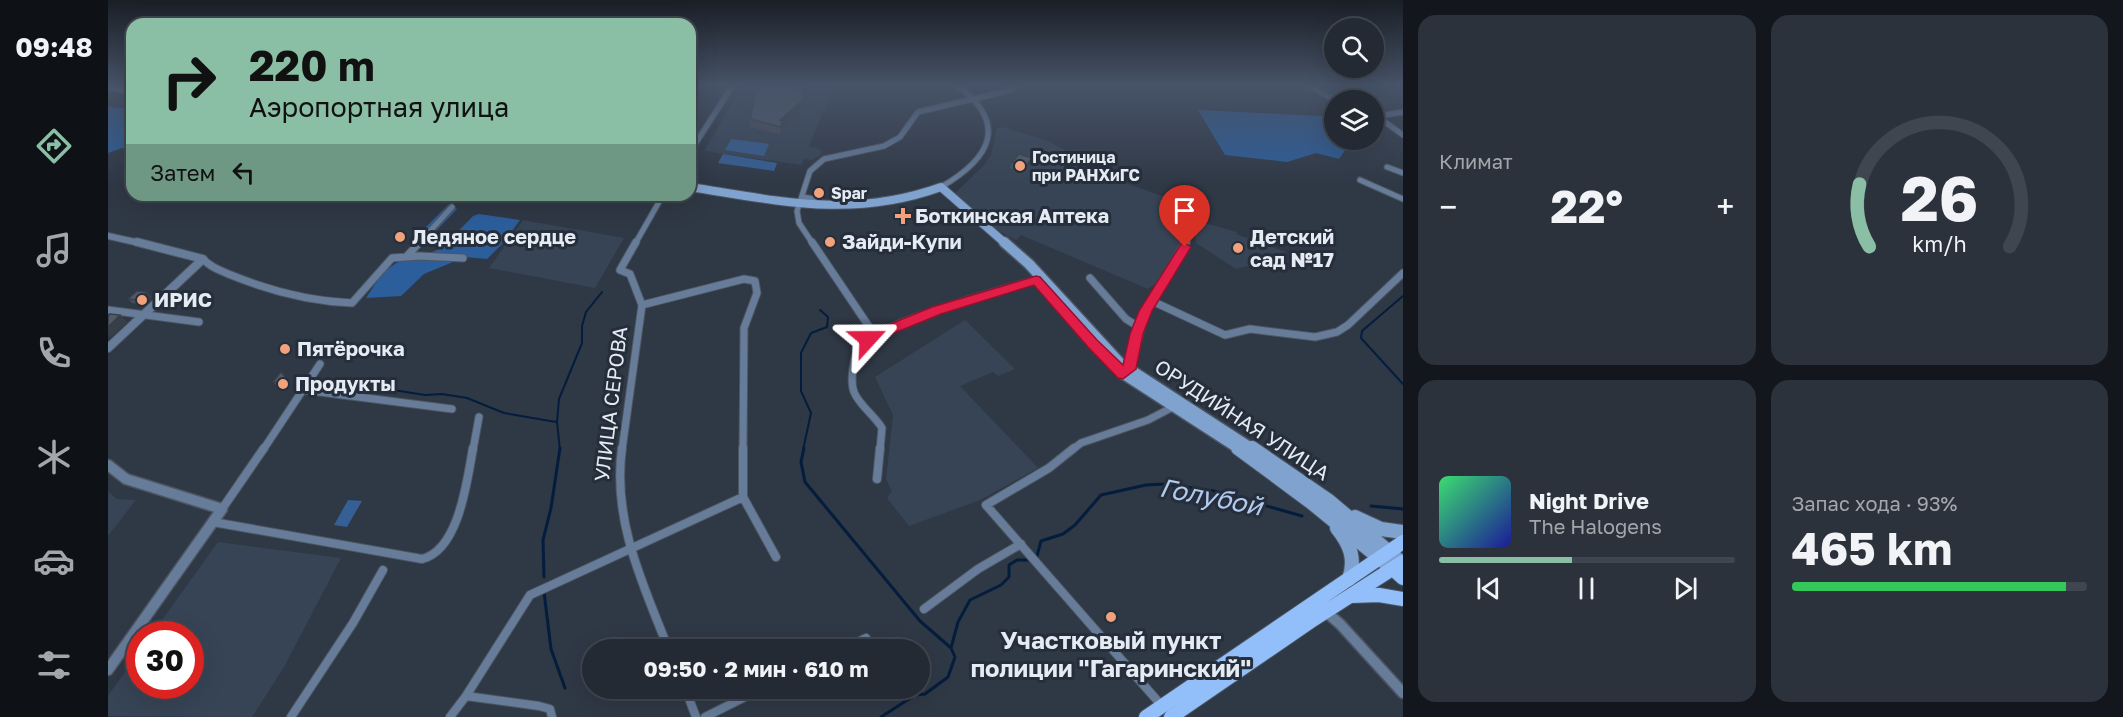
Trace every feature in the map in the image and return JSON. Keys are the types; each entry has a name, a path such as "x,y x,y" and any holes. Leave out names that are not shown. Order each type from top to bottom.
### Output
{"main road":[{"path":"696,188 834,206 869,205 898,200 938,188"},
{"path":"938,188 1036,280 1092,344 1126,372"},
{"path":"938,188 1029,264 1126,372"},
{"name":"ОРУДИЙНАЯ УЛИЦА","path":"1126,372 1173,407 1324,503"},
{"name":"ОРУДИЙНАЯ УЛИЦА","path":"1126,372 1240,439 1324,503 1401,567"},
{"path":"1324,503 1381,529 1403,532"},
{"path":"1324,503 1353,554 1354,567 1349,588"},
{"path":"1146,717 1166,712 1325,611 1384,555 1403,542"},
{"path":"1166,712 1349,588 1401,567"},
{"path":"1349,588 1403,598"}],"street":[{"path":"696,142 711,118"},
{"path":"874,334 802,229 797,216 810,171 824,159 884,146 900,137 913,118"},
{"path":"938,188 973,165 983,153 988,126 987,118"},
{"path":"1384,121 1403,135"},
{"path":"1387,167 1403,173"},
{"path":"1360,180 1403,199"},
{"path":"800,200 815,199"},
{"name":"УЛИЦА СЕРОВА","path":"660,201 620,270 630,274 642,305 619,469 618,493 629,549 665,639"},
{"path":"407,256 453,207"},
{"path":"108,236 190,254 207,264 267,290 310,300 352,303 392,258 407,256 463,258"},
{"name":"ОРУДИЙНАЯ УЛИЦА","path":"1126,372 1139,327 1185,247 1186,240"},
{"path":"108,348 203,260"},
{"path":"1152,301 1226,335 1250,329 1315,337 1337,332 1348,325 1403,273"},
{"path":"1090,278 1126,318 1139,327"},
{"path":"642,305 744,279 755,281 758,286 757,297 745,320 744,328 743,497 776,556"},
{"path":"878,479 882,428 854,393 852,384 860,347 874,334 937,310 1036,280"},
{"path":"108,310 199,322"},
{"path":"108,670 213,522 320,364"},
{"path":"304,390 452,409"},
{"path":"1166,712 986,504 1049,468 1081,443 1148,420 1173,407"},
{"path":"213,522 422,559 435,555 448,537 459,514 479,417"},
{"path":"108,465 126,479 222,509"},
{"path":"450,717 466,696 530,595 743,497"},
{"path":"924,609 978,569 1021,544"},
{"path":"291,717 353,622 383,570"},
{"path":"1325,611 1340,624 1403,693"},
{"path":"466,696 539,706 550,709 552,717"},
{"path":"689,699 696,717"},
{"path":"705,717 741,699"}],"shaded area":[{"path":"108,118 126,118 126,149 122,148 108,153"},
{"path":"723,118 821,118 809,146 820,149 822,154 812,160 804,159 801,165 704,151"},
{"path":"1203,118 1324,118 1324,150 1345,150 1339,159 1316,153 1287,162 1225,155"},
{"path":"1003,127 1048,141 1073,155 1065,161 1170,199 1184,236 1172,263 1159,281 1148,289 1021,235 1016,240 988,225 953,195 985,164 991,155 997,128"},
{"path":"731,139 769,144 764,156 725,150"},
{"path":"723,154 777,163 774,171 718,163"},
{"path":"449,204 457,209 427,240 445,245 473,216 479,214 520,220 504,242 487,259 465,257 424,274 401,296 366,298 383,272 401,260 415,260 443,247 425,241 410,243"},
{"path":"523,220 624,238 595,288 489,268"},
{"name":"Детский сад №17","path":"1194,220 1237,232 1236,234 1286,252 1285,256 1236,269 1196,243"},
{"path":"965,320 1015,369 998,376 993,372 960,386 1038,468 980,500 909,526 887,498 892,491 886,479 893,415 875,377"},
{"path":"108,491 117,499 136,500 108,536"},
{"path":"348,500 362,501 347,527 334,525"},
{"path":"218,542 341,558 284,667 252,717 108,716 108,696 126,670 126,699 204,699 204,621 161,621"}],"building":[{"path":"782,118 780,120 782,121 781,127 750,119"},
{"path":"1019,154 1032,158 1025,167 1012,162"},
{"path":"137,291 147,292 139,300 128,299"},
{"path":"110,314 120,315 108,327 108,316"},
{"path":"281,372 286,378 283,383 273,382"}],"waterway":[{"path":"560,449 557,422 559,399 582,343 582,326 586,312 602,292"},
{"name":"Голубой","path":"1403,296 1362,331 1361,338 1403,384"},
{"path":"803,450 811,413 801,391 801,353 811,333 827,327 828,317 820,310"},
{"path":"326,382 370,393 381,388 425,395 442,394 467,398 504,413 556,422"},
{"path":"804,448 801,462 805,482 920,621 951,648"},
{"path":"544,577 543,540 551,508 560,449"},
{"name":"Голубой","path":"1034,557 1037,556 1041,541 1063,534 1075,525 1101,495 1146,485 1164,484 1214,491 1302,516"},
{"name":"Голубой","path":"1371,506 1403,509"},
{"name":"Голубой","path":"951,648 958,622 970,600 1001,585 1009,577 1009,565 1017,560 1029,560"},
{"path":"544,592 551,649 565,688"},
{"path":"881,717 915,695 925,694 948,677 955,657 951,648"}],"place":[{"name":"Гостиница при РАНХиГС","path":"1020,166"},
{"name":"Spar","path":"819,193"},
{"name":"Боткинская Аптека","path":"903,216"},
{"name":"Ледяное сердце","path":"400,237"},
{"name":"Зайди-Купи","path":"830,242"},
{"name":"Детский сад №17","path":"1238,248"},
{"name":"ИРИС","path":"142,300"},
{"name":"Пятёрочка","path":"285,349"},
{"name":"Продукты","path":"283,384"},
{"name":"Участковый пункт полиции \"Гагаринский\"","path":"1111,617"}],"route":[{"path":"868,339 874,334 937,310 1036,280 1092,344 1123,374 1129,369 1132,361 1137,334 1146,311 1185,247"}]}
